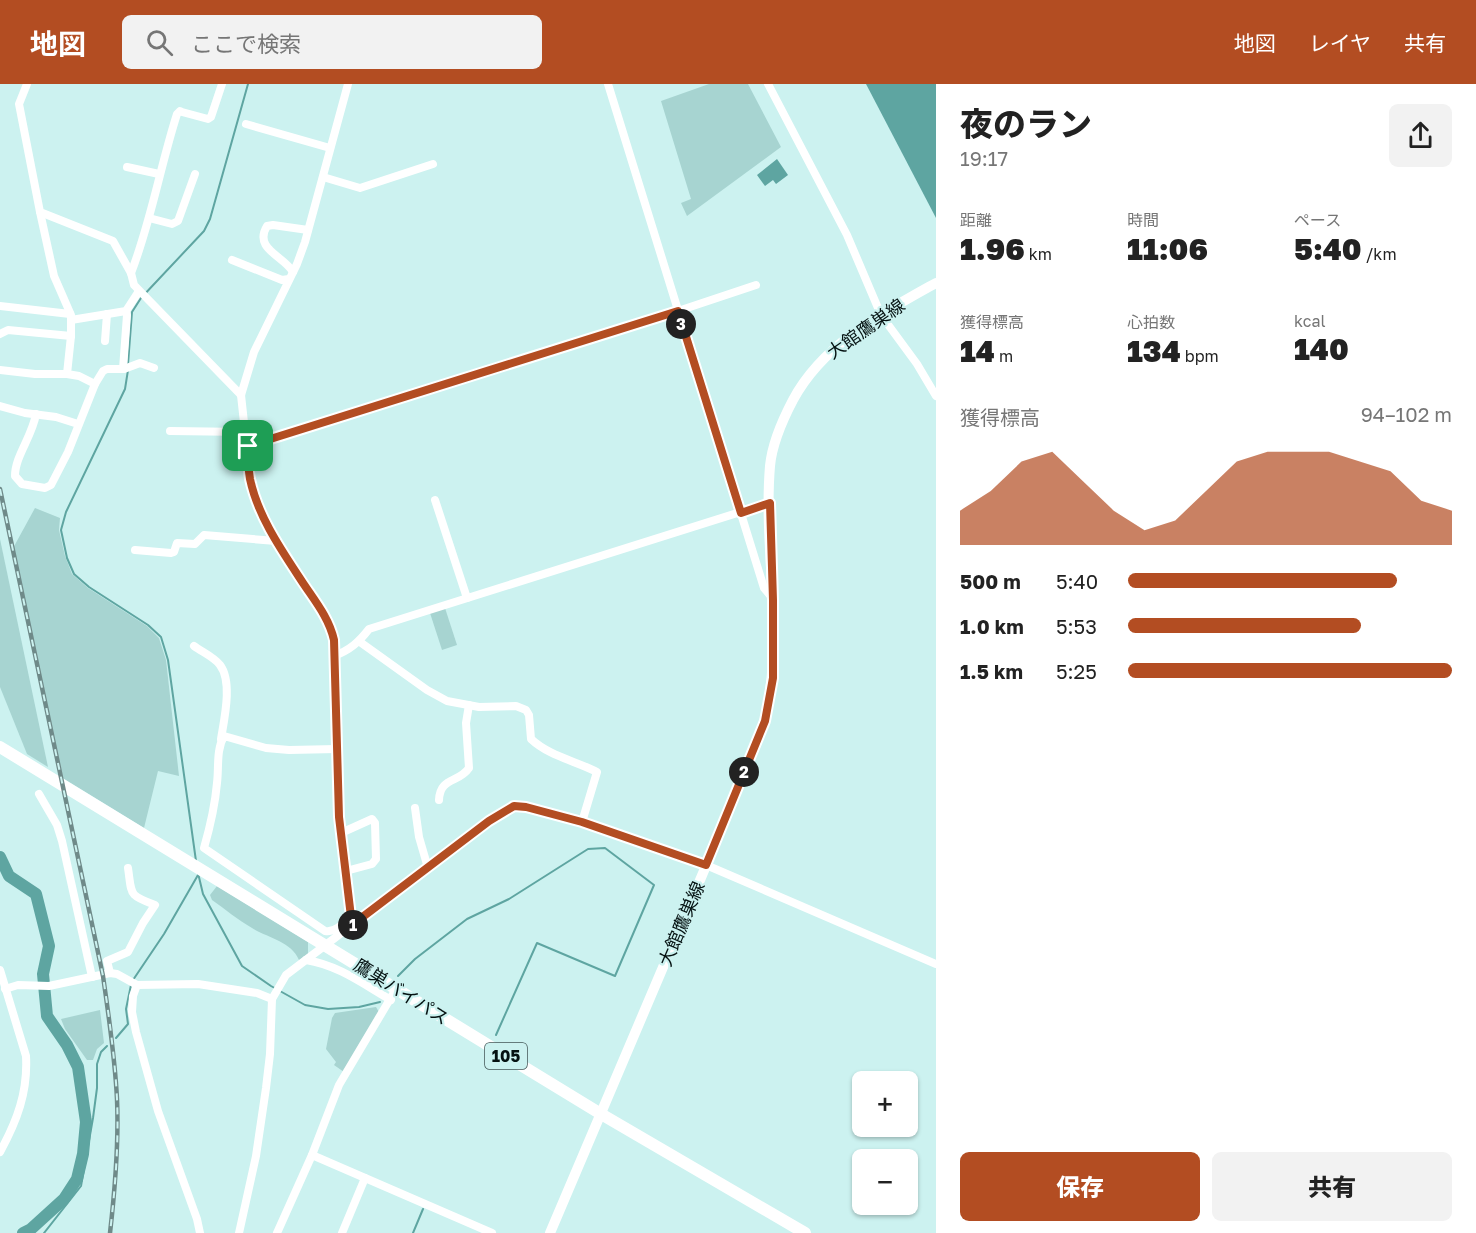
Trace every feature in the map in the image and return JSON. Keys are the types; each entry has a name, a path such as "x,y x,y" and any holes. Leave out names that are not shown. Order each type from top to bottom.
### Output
{"highway":[{"name":"鷹巣バイパス","path":"0,747 208,876 326,945 393,995 805,1233"}],"main road":[{"name":"大館鷹巣線","path":"550,1233 602,1114 765,721 774,671 770,464 780,431 804,381 821,361 848,337 936,283"}],"street":[{"path":"27,84 19,104 54,276 70,317 71,336 67,374"},
{"path":"131,273 141,248 159,174 177,114 182,112 208,119 211,117 222,84"},
{"path":"348,84 308,230 291,276 254,352 241,395 250,478 258,505 276,541 320,608 334,640 341,833 352,925"},
{"path":"608,84 764,588 773,600"},
{"path":"768,84 847,235 881,315 917,364 936,396"},
{"path":"246,124 330,148"},
{"path":"323,177 360,188 433,164"},
{"path":"127,167 159,174"},
{"path":"149,218 176,223 195,174"},
{"path":"40,212 113,241 131,273 134,285 241,395"},
{"path":"291,276 285,262 267,248 263,233 267,226 273,225 308,230"},
{"path":"232,260 282,280 291,276"},
{"path":"248,446 756,285"},
{"path":"0,306 70,317 107,314 126,311 143,294"},
{"path":"126,311 128,315 126,369"},
{"path":"105,342 107,314"},
{"path":"0,334 8,330 71,336"},
{"path":"36,414 34,428 18,459 15,476 22,484 45,488 51,485 68,452 95,384 103,371 126,369 140,363 154,368"},
{"path":"0,370 35,374 67,374 79,376 95,384"},
{"path":"0,406 15,411 56,417 78,424"},
{"path":"170,430 246,432"},
{"path":"435,500 467,598"},
{"path":"334,656 360,642 369,629 770,503"},
{"path":"135,550 171,553 174,552 177,543 195,544 204,535 276,541"},
{"path":"360,642 427,690 447,701 479,707 516,706 526,710 529,716 531,739 541,749 578,762 597,772 582,822"},
{"path":"194,646 219,663 227,686 212,821 204,849 325,931 330,932 337,928 351,914"},
{"path":"439,800 441,788 447,782 467,772 469,768 466,723 469,705"},
{"path":"221,741 224,736 266,747 289,750 337,748"},
{"path":"39,794 50,810 60,833 92,977"},
{"path":"239,1233 256,1156 266,1088 272,999 286,975 489,821 514,806 582,822 706,865 936,964"},
{"path":"415,808 419,837 428,868"},
{"path":"341,833 372,819 375,824 376,859 372,864 346,871"},
{"path":"110,974 107,961 128,952 142,923 155,905 135,898 132,893 128,867"},
{"path":"277,1233 312,1155 339,1085 393,995 322,962 306,960"},
{"path":"0,970 26,1056 26,1085 21,1108 0,1152"},
{"path":"5,989 18,985 49,986 117,974 136,984 198,984 257,993 272,999"},
{"path":"136,984 132,1012 136,1032 158,1111 198,1219 200,1233"},
{"path":"312,1155 492,1233"},
{"path":"342,1233 365,1178"}],"green space":[{"path":"709,84 748,84 781,147 687,216 681,203 691,199 661,101"},
{"path":"35,508 60,518 59,530 72,574 88,588 147,626 159,638 166,660 179,776 158,771 144,828 61,777 12,550"},
{"path":"0,539 48,767 27,754 0,687"},
{"path":"445,608 457,645 442,650 430,613"},
{"path":"217,886 308,942 308,954 299,960 291,948 247,925 212,900 210,895"},
{"path":"376,1007 380,1014 344,1072 334,1065 336,1062 326,1049 332,1018 335,1013"},
{"path":"100,1010 104,1043 97,1049 93,1060 87,1060 65,1029 61,1019"}],"water":[{"path":"866,84 936,84 936,218"},
{"path":"777,159 788,175 776,184 773,180 765,186 757,175"}],"waterway":[{"path":"128,364 132,312 141,298 204,231 210,219 248,84"},
{"path":"128,370 125,389 66,512 61,530 67,558 74,574 89,587 148,625 161,637 168,660 196,861"},
{"path":"398,976 415,959 467,919 509,899 588,849 605,848 654,885 615,976 537,943 496,1035"},
{"path":"0,857 9,876 36,894 49,946 43,974 47,1016 67,1045 78,1067 86,1122 83,1154 77,1179 64,1199 31,1229 23,1233"},
{"path":"198,873 203,894 242,966 305,1005 328,1009 359,1007 380,1002"},
{"path":"133,980 164,934 198,875"},
{"path":"116,1038 128,1024 126,1009 131,985"},
{"path":"44,1233 81,1186 97,1088 97,1064 101,1052 107,1046"},
{"path":"413,1233 423,1209"}],"railway":[{"path":"0,489 103,976 113,1053 117,1116 116,1166 110,1233"}],"route":[{"path":"678,311 741,513 770,503 773,678 765,721 706,865 582,822 514,806 489,821 352,925 339,817 334,640 320,608 284,555 258,505 250,478 248,446 678,311"}]}
